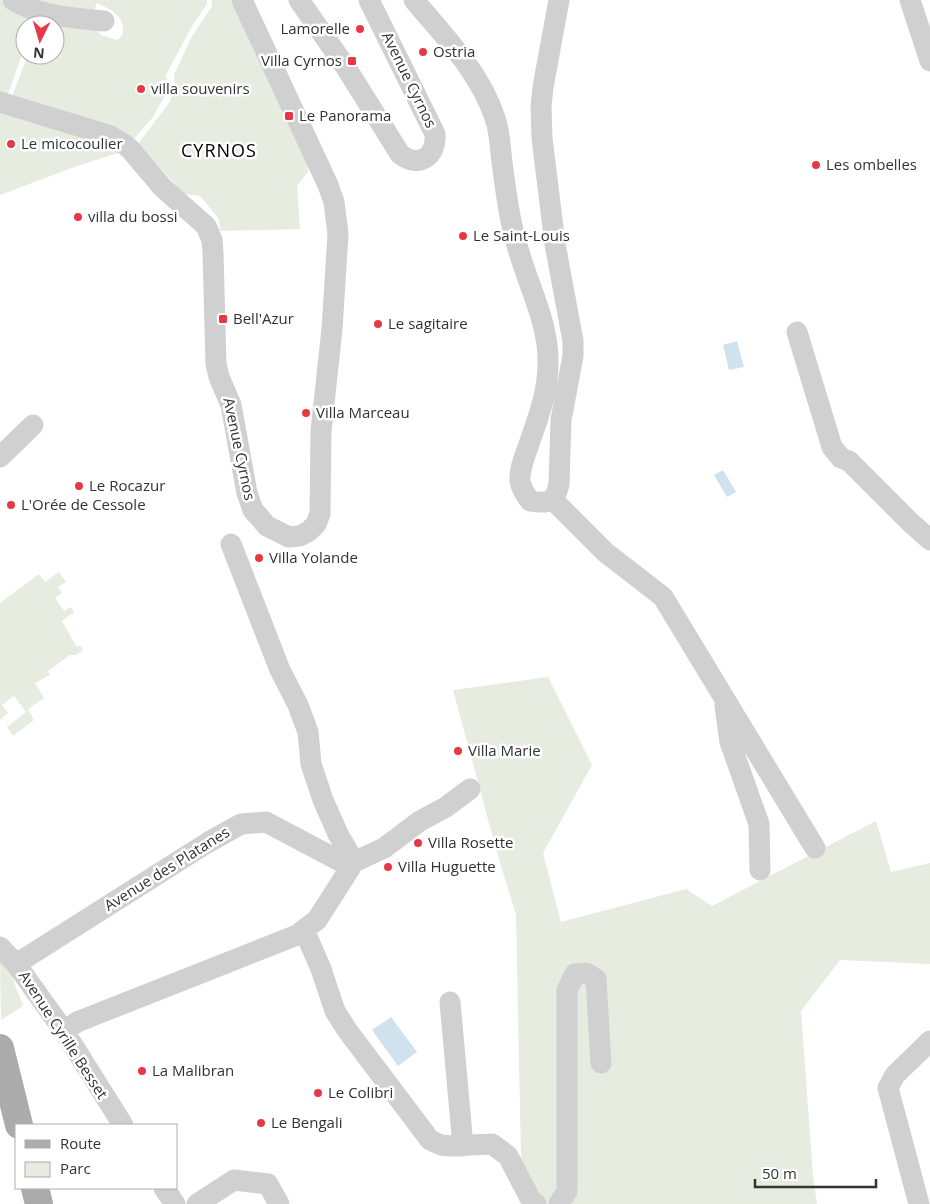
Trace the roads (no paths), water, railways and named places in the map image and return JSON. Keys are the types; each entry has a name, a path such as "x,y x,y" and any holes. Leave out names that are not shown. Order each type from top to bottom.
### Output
{"main road":[{"path":"0,1048 19,1124"}],"street":[{"path":"13,0 26,7 41,11 80,19 104,21"},
{"name":"Avenue Cyrnos","path":"0,102 108,135 124,144 163,188 206,226 212,240 213,253 216,364 219,377 231,405 250,502 258,518 274,531 289,537 304,534 316,524 320,514 321,431 332,329 337,224 334,202 328,185 242,0"},
{"name":"Avenue Cyrnos","path":"299,0 345,66 400,154 407,159 422,160 429,156 433,148 434,134 369,0"},
{"path":"414,0 474,74 483,89 500,136 506,194 519,254 543,321 548,343 548,379 542,406 520,472 520,483 530,501 546,502 553,500 557,494 559,484 561,420 573,356 573,341 554,244 542,138 542,87 559,0"},
{"path":"910,0 930,61"},
{"path":"797,332 832,447 841,458 849,461 930,540"},
{"path":"0,457 34,425"},
{"path":"553,500 605,552 662,597 815,848"},
{"path":"231,544 280,670 298,705 308,732 311,764 323,800 352,865"},
{"path":"724,699 730,742 759,824 760,870"},
{"path":"64,1032 77,1022 296,936 317,920 352,865 384,848 420,821 446,807 470,789"},
{"name":"Avenue des Platanes","path":"16,964 207,843 241,824 266,822 352,865"},
{"path":"304,930 321,969 335,1011 430,1140 441,1145 492,1144 508,1156 532,1202 536,1204"},
{"name":"Avenue Cyrille Besset","path":"0,947 16,964 64,1032 122,1124"},
{"path":"560,1204 567,1191 567,990 575,974 586,973 596,979 601,1063"},
{"path":"450,1002 463,1146"},
{"path":"919,1204 888,1088 895,1075 930,1041"},
{"path":"196,1204 234,1180 268,1184 279,1204"},
{"path":"165,1189 175,1204"}],"water":[{"path":"737,341 744,367 729,370 723,345"},
{"path":"723,470 736,492 727,497 714,475"},
{"path":"391,1017 417,1052 398,1066 372,1030"}],"place":[{"name":"Lamorelle","path":"360,29"},
{"name":"Ostria","path":"423,52"},
{"name":"Villa Cyrnos","path":"352,61"},
{"name":"villa souvenirs","path":"141,89"},
{"name":"Le Panorama","path":"289,116"},
{"name":"Le micocoulier","path":"11,144"},
{"name":"Les ombelles","path":"816,165"},
{"name":"villa du bossi","path":"78,217"},
{"name":"Le Saint-Louis","path":"463,236"},
{"name":"Bell'Azur","path":"223,319"},
{"name":"Le sagitaire","path":"378,324"},
{"name":"Villa Marceau","path":"306,413"},
{"name":"Le Rocazur","path":"79,486"},
{"name":"L'Orée de Cessole","path":"11,505"},
{"name":"Villa Yolande","path":"259,558"},
{"name":"Villa Marie","path":"458,751"},
{"name":"Villa Rosette","path":"418,843"},
{"name":"Villa Huguette","path":"388,867"},
{"name":"La Malibran","path":"142,1071"},
{"name":"Le Colibri","path":"318,1093"},
{"name":"Le Bengali","path":"261,1123"}],"district":[{"name":"CYRNOS","path":"219,151"}]}
